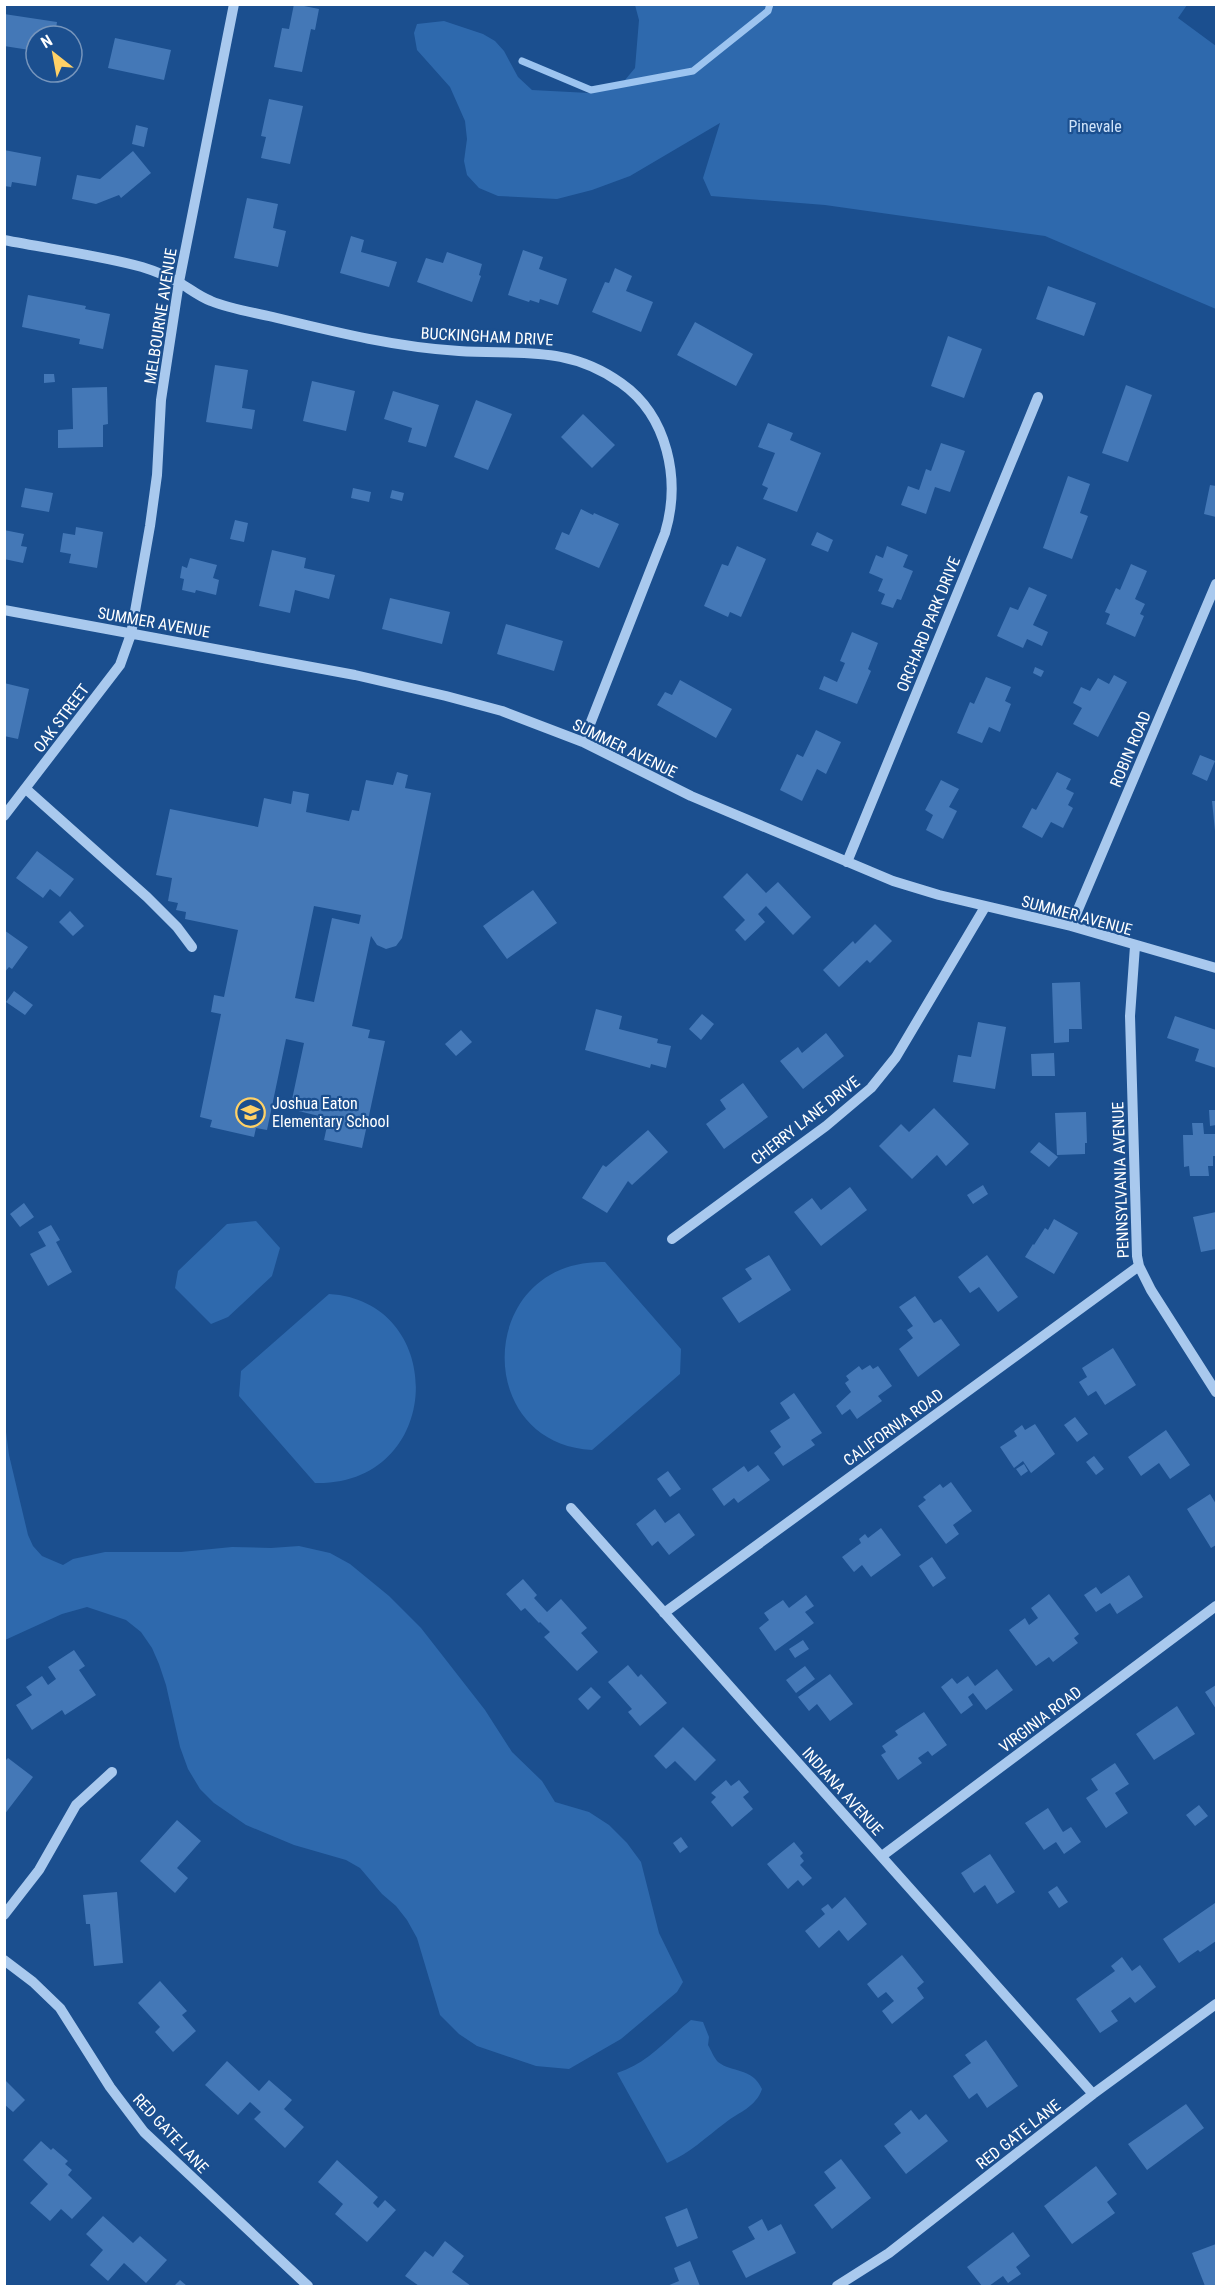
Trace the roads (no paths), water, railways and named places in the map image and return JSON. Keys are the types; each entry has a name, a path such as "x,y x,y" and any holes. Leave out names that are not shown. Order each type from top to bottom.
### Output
{"street":[{"name":"MELBOURNE AVENUE","path":"131,634 157,475 161,400 179,282 234,4"},
{"name":"BUCKINGHAM DRIVE","path":"4,240 141,267 179,282 211,302 368,340 457,351 563,356 602,371 622,384 639,400 656,424 665,444 671,470 672,504 665,533 583,742"},
{"name":"ORCHARD PARK DRIVE","path":"847,862 1038,397"},
{"name":"ROBIN ROAD","path":"1071,926 1216,584"},
{"name":"SUMMER AVENUE","path":"4,610 355,675 502,711 583,742 691,796 893,881 985,907 1071,926 1216,968"},
{"name":"OAK STREET","path":"4,816 120,665 131,634"},
{"path":"26,789 147,897 177,927 192,947"},
{"name":"CHERRY LANE DRIVE","path":"672,1239 826,1126 872,1088 896,1057 985,907"},
{"name":"PENNSYLVANIA AVENUE","path":"1136,946 1130,1016 1139,1266 1151,1290 1216,1392"},
{"name":"CALIFORNIA ROAD","path":"664,1613 1139,1266"},
{"name":"INDIANA AVENUE","path":"571,1508 1093,2094"},
{"name":"VIRGINIA ROAD","path":"882,1856 1216,1606"},
{"path":"4,1916 39,1870 76,1805 112,1772"},
{"name":"RED GATE LANE","path":"4,1960 33,1982 60,2008 110,2087 144,2132 308,2286"},
{"name":"RED GATE LANE","path":"837,2286 919,2230 1093,2094 1216,2004"}],"waterway":[{"path":"522,61 591,90 693,71 768,11 770,4"}],"place":[{"name":"Joshua Eaton Elementary School","path":"251,1112"}],"park label":[{"name":"Pinevale","path":"1095,126"}]}
